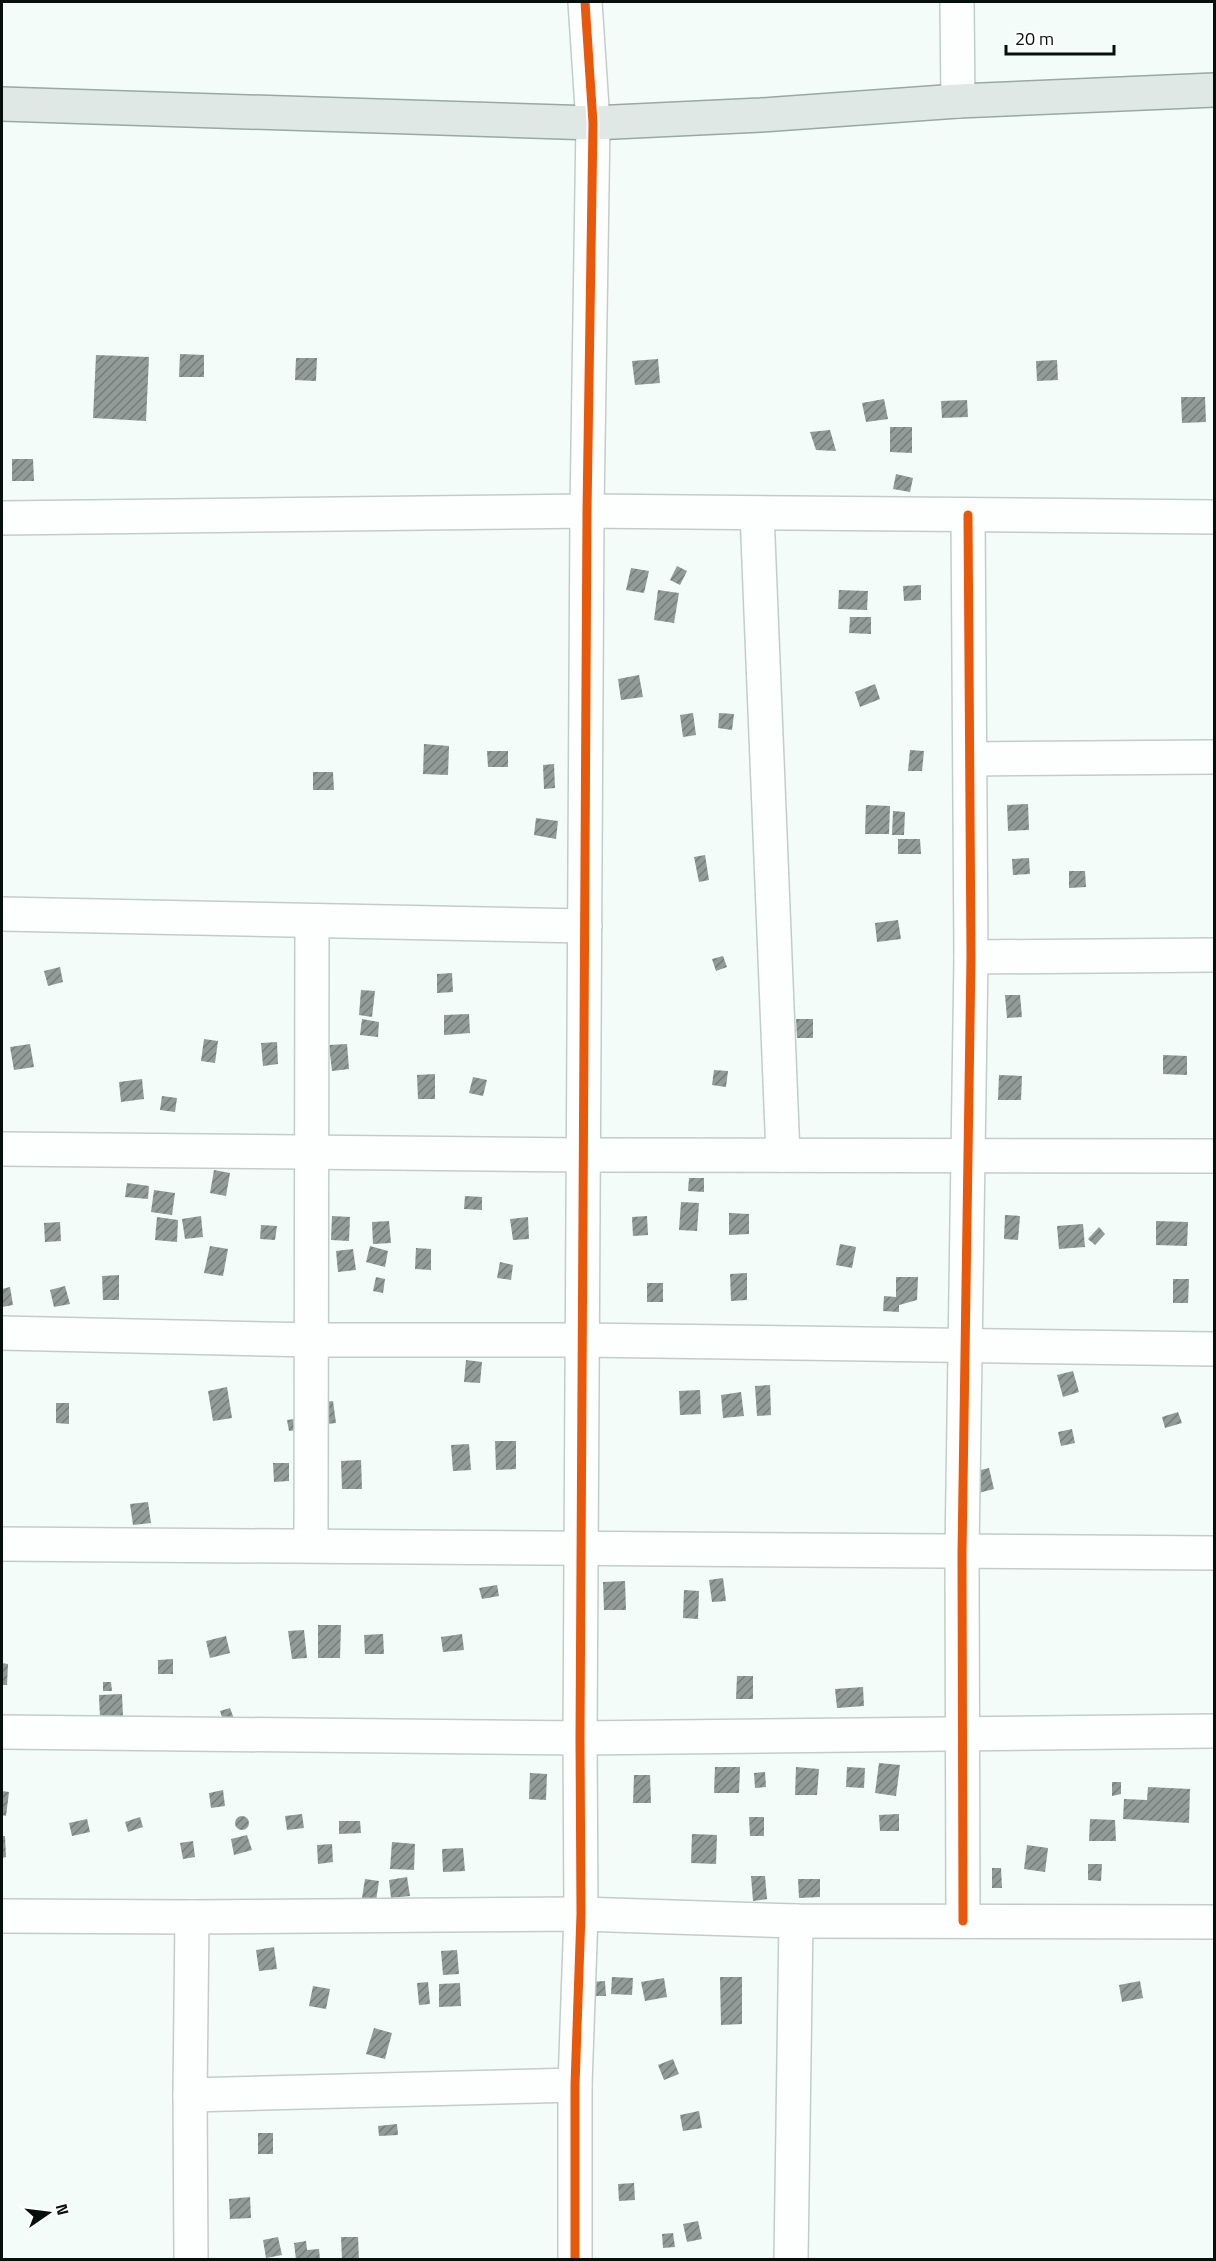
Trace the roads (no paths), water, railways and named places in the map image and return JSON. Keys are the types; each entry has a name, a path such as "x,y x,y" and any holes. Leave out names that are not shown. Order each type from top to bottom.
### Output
{"main road":[{"path":"2,105 593,123 761,115 958,101 1215,90"}],"street":[{"path":"575,2259 574,2085 581,1914 587,512 593,123 585,2"},
{"path":"957,2 958,101"},
{"path":"2,518 587,512 1215,517"},
{"path":"757,513 783,1155"},
{"path":"963,1921 962,1553 970,957 968,515"},
{"path":"970,759 1215,757"},
{"path":"2,914 585,926"},
{"path":"311,1544 312,921"},
{"path":"970,957 1215,955"},
{"path":"2,1149 583,1155 1215,1156"},
{"path":"2,1333 312,1340 582,1340 1215,1349"},
{"path":"2,1544 311,1544 962,1553 1215,1553"},
{"path":"2,1732 580,1738 1215,1731"},
{"path":"2,1916 581,1914 795,1921 1215,1922"},
{"path":"191,2259 192,1917"},
{"path":"792,2259 795,1921"},
{"path":"190,2095 574,2085"}]}
